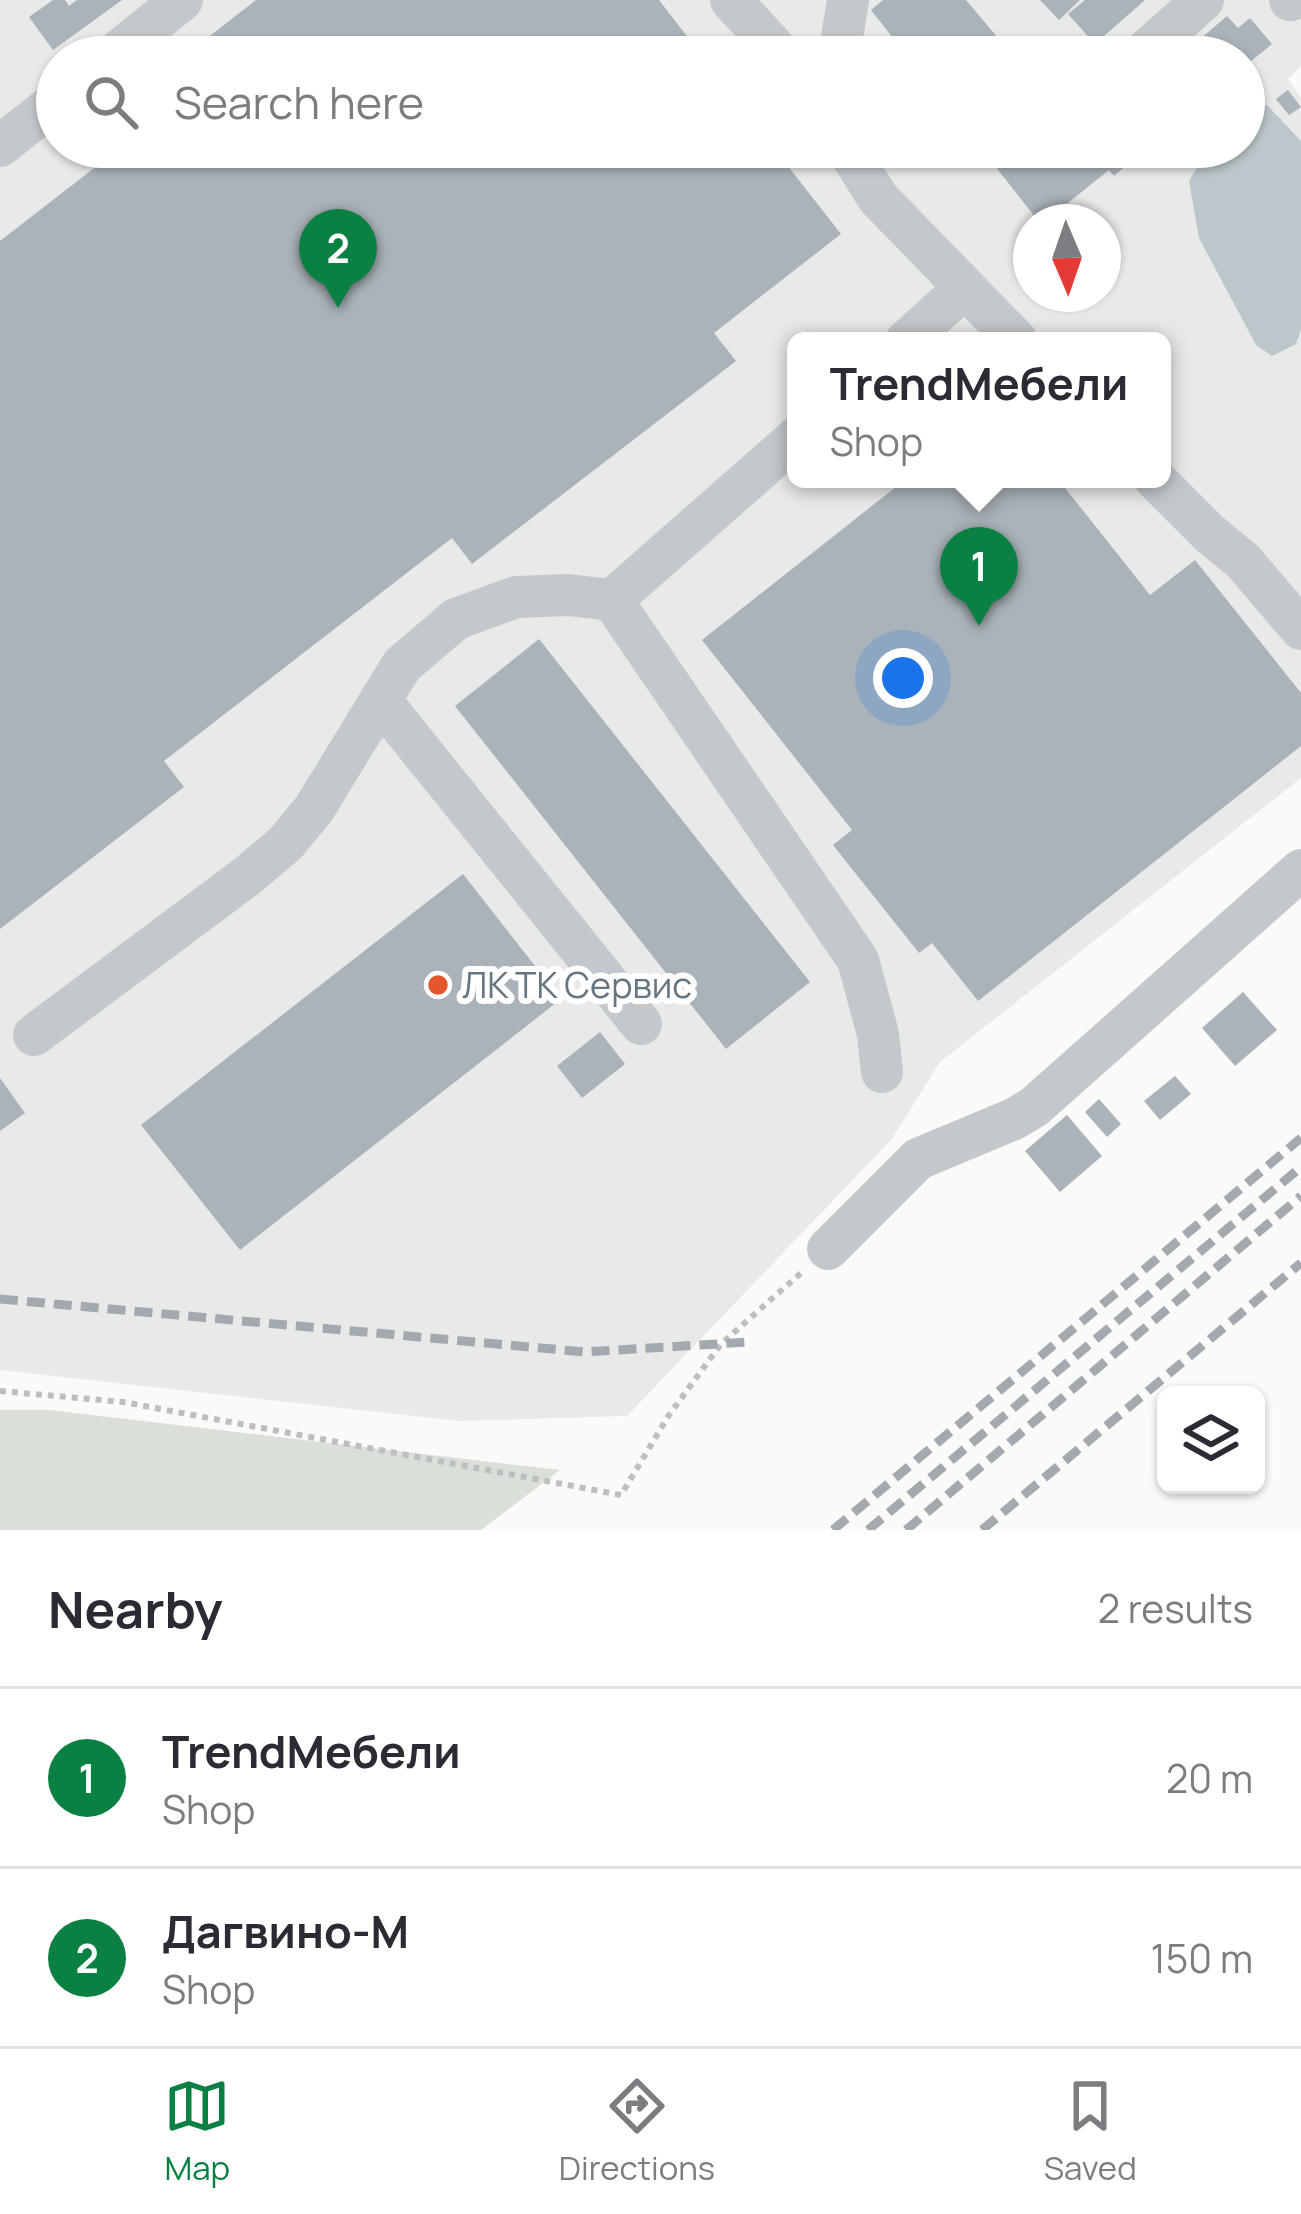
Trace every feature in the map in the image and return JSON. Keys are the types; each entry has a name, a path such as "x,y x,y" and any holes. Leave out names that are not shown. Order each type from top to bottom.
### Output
{"lane":[{"path":"138,36 182,0"},
{"path":"731,0 764,36"},
{"path":"842,36 848,0"},
{"path":"1163,36 1203,0"},
{"path":"0,146 36,117"},
{"path":"859,168 878,198 1008,332"},
{"path":"915,332 965,288"},
{"path":"34,1035 285,844 314,809 402,665 457,620 516,597 568,595 612,600 787,446"},
{"path":"1164,488 1243,561 1301,629"},
{"path":"612,600 858,960 878,1034 882,1072"},
{"path":"380,700 641,1024"},
{"path":"828,1249 918,1159 1034,1107 1301,870"}],"path":[{"path":"0,1391 123,1402 621,1495 669,1415 721,1344 828,1249"}],"shaded area":[{"path":"0,0 1301,0 1301,66 1288,79 1301,98 1301,778 940,1062 892,1139 627,1416 460,1421 0,1370"},
{"path":"1265,105 1301,141 1301,330 1296,344 1272,356 1256,345 1199,238 1189,181 1197,168 1265,168"},
{"path":"0,1410 49,1410 560,1470 481,1530 0,1530"}],"building":[{"path":"53,0 65,0 69,6 77,0 122,0 72,36 43,36 29,17"},
{"path":"256,0 659,0 687,36 210,36"},
{"path":"883,0 966,0 996,36 891,36 871,10"},
{"path":"1040,0 1080,0 1059,20"},
{"path":"1085,0 1145,0 1104,36 1088,36 1068,14"},
{"path":"1227,16 1238,28 1250,18 1272,44 1265,50 1265,36 1204,36"},
{"path":"1288,90 1301,107 1289,115 1276,99"},
{"path":"94,168 789,168 841,234 714,333 736,361 472,564 452,538 164,761 184,787 0,929 0,241"},
{"path":"997,168 1123,168 1114,176 1109,170 1066,204 1025,204"},
{"path":"895,488 1065,488 1150,595 1195,560 1301,693 1301,746 978,1001 932,943 919,953 833,845 852,830 702,640"},
{"path":"539,639 810,982 726,1049 455,706"},
{"path":"463,874 561,999 240,1250 141,1125"},
{"path":"1243,992 1277,1030 1235,1066 1202,1028"},
{"path":"600,1032 625,1064 582,1098 557,1066"},
{"path":"1175,1076 1191,1094 1160,1120 1144,1101"},
{"path":"0,1078 25,1113 0,1131"},
{"path":"1099,1099 1121,1124 1107,1137 1085,1112"},
{"path":"1067,1115 1102,1156 1060,1192 1025,1151"}],"railway":[{"path":"833,1530 1301,1138"},
{"path":"868,1530 1301,1167"},
{"path":"906,1530 1301,1196"},
{"path":"982,1530 1301,1263"},
{"path":"0,1299 585,1352 749,1342"}],"place":[{"name":"Дагвино-М","path":"338,308"},
{"name":"TrendМебели","path":"979,626"},
{"name":"ЛК ТК Сервис","path":"438,985"}]}
